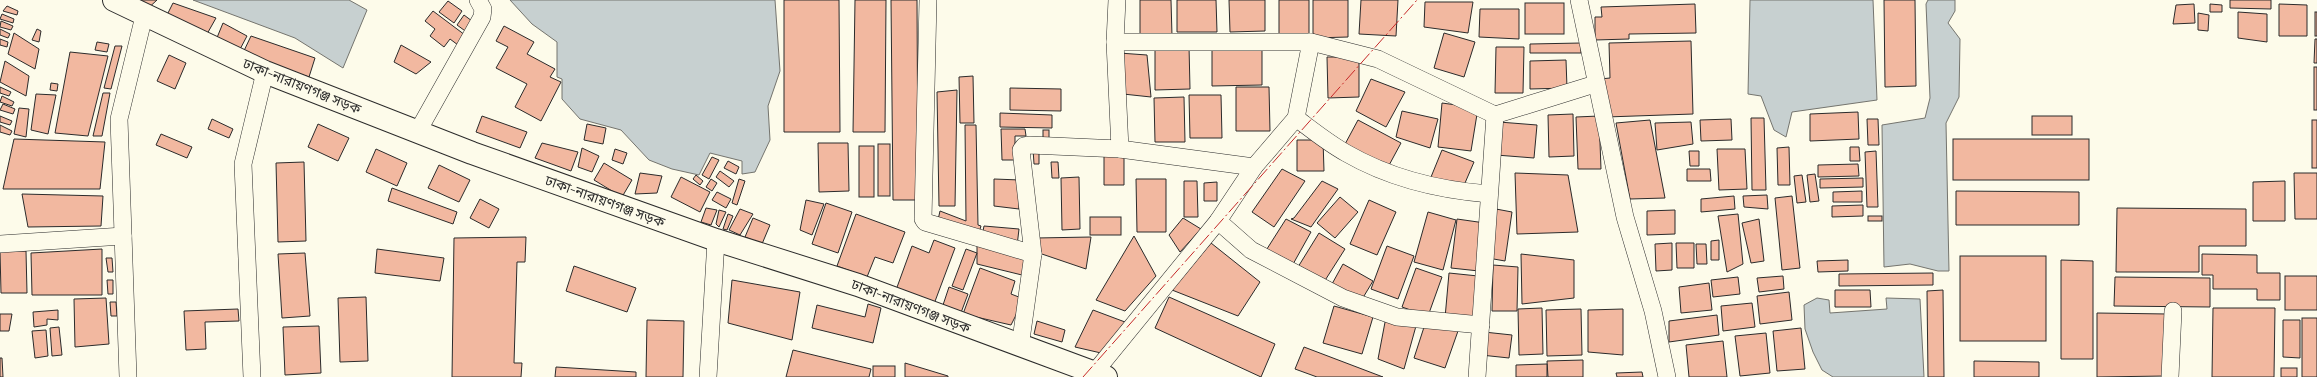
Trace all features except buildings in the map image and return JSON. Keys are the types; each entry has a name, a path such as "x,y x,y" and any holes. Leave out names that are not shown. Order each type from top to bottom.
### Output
{"highway":[{"name":"ঢাকা-নারায়ণগঞ্জ সড়ক","path":"114,0 144,16 265,72 479,155 716,240 858,285 1100,375"}],"street":[{"path":"418,131 482,17 483,9 478,0"},
{"path":"928,0 923,219 925,222 1033,254"},
{"path":"1117,0 1115,39 1120,149"},
{"path":"1579,0 1595,84 1625,217 1653,311 1667,377"},
{"path":"128,377 119,119 144,16"},
{"path":"1115,39 1311,42 1378,59 1496,115 1595,84"},
{"path":"1100,375 1218,221 1254,167 1296,118 1311,42"},
{"path":"252,377 243,164 265,72"},
{"path":"1477,377 1489,194 1496,115"},
{"path":"1296,118 1345,153 1384,172 1447,190 1489,194"},
{"path":"1020,346 1033,254 1020,150 1024,146 1120,149 1254,167"},
{"path":"1218,221 1251,250 1343,298 1397,317 1481,325"},
{"path":"0,244 123,236"},
{"path":"708,377 716,240"},
{"path":"2170,377 2172,311"}],"shaded area":[{"path":"193,0 349,0 367,10 343,68 295,38"},
{"path":"510,0 775,0 780,71 768,106 770,140 755,172 742,174 742,161 710,153 699,175 672,169 649,160 621,130 580,119 562,99 562,79 557,77 557,42 532,24"},
{"path":"1750,0 1873,0 1877,100 1792,112 1786,137 1774,130 1761,96 1748,94"},
{"path":"1928,0 1955,0 1955,11 1948,23 1960,39 1959,97 1946,123 1949,271 1938,271 1910,264 1884,267 1882,125 1925,118 1930,98 1926,4"},
{"path":"1817,298 1829,300 1830,313 1887,309 1886,298 1920,299 1924,377 1833,377 1822,370 1813,352 1805,329 1804,305"}],"power":[{"path":"1083,377 1417,0"}]}
